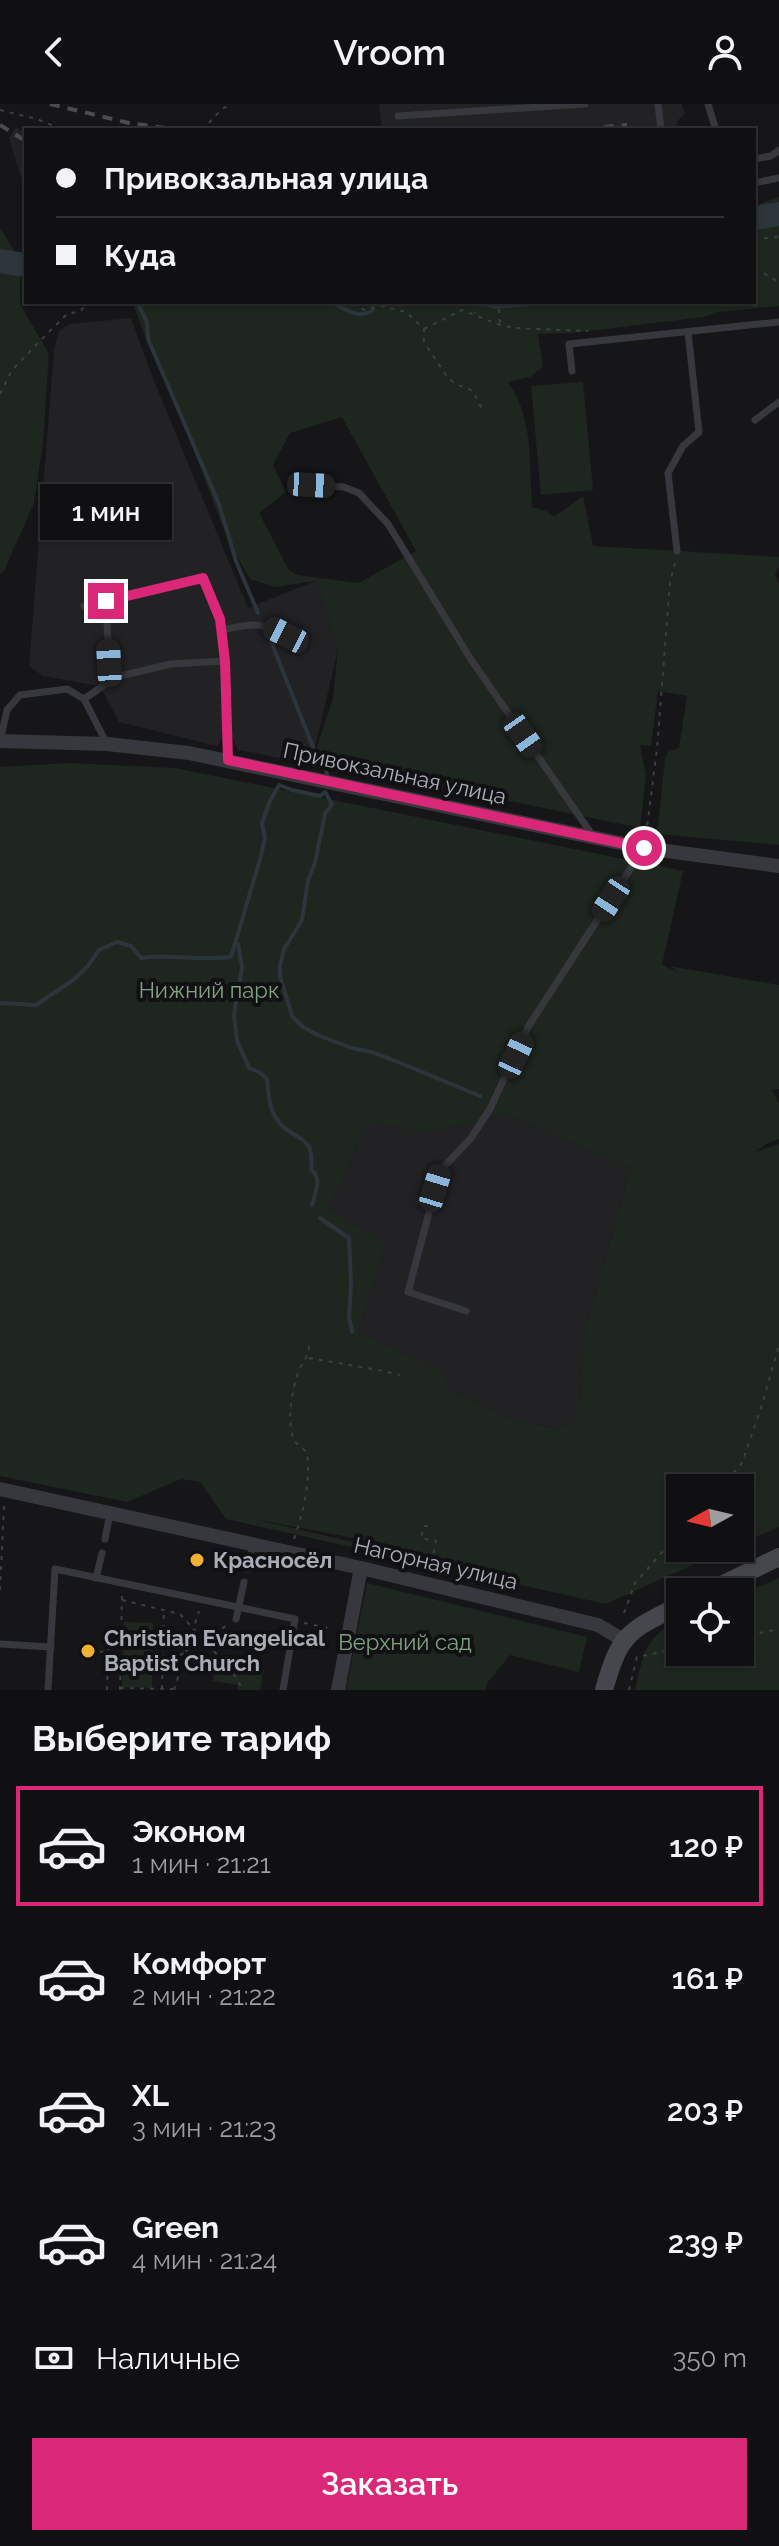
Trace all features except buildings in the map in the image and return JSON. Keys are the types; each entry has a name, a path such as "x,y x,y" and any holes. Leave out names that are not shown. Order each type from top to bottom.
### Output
{"main road":[{"path":"736,1578 779,1557"},
{"path":"604,1690 613,1656 623,1640 642,1624 666,1612"}],"street":[{"name":"Привокзальная улица","path":"0,741 107,744 228,760 644,848 779,866"},
{"name":"Нагорная улица","path":"0,1489 288,1551 598,1625 623,1640"},
{"path":"338,1690 361,1568"}],"lane":[{"path":"398,116 585,104"},
{"path":"658,104 661,128"},
{"path":"708,104 715,128"},
{"path":"756,159 771,156 779,150"},
{"path":"756,183 779,178"},
{"path":"572,371 569,344 779,322"},
{"path":"677,551 668,473 683,446 699,432 688,332"},
{"path":"755,420 779,402"},
{"path":"311,485 344,487 359,493 388,524 470,658 594,838"},
{"path":"84,606 203,578 222,630 228,760"},
{"path":"106,601 109,663 116,677"},
{"path":"222,630 243,625 268,625 286,635"},
{"path":"84,699 116,677 171,664 225,661"},
{"path":"0,741 7,710 20,695 67,689 84,699 107,744"},
{"path":"466,1311 408,1292 440,1171 471,1138 490,1109 528,1027 644,848"},
{"path":"105,1539 110,1513"},
{"path":"247,1569 253,1544"},
{"path":"96,1578 102,1553"},
{"path":"48,1690 55,1569 295,1619 283,1690"},
{"path":"236,1619 244,1582"},
{"path":"0,1644 51,1647"}],"path":[{"path":"204,128 231,104"},
{"path":"0,110 58,128"},
{"path":"756,239 779,237"},
{"path":"756,272 779,282"},
{"path":"0,394 12,370 67,314 81,311 85,304"},
{"path":"356,304 364,310 382,306 406,312 424,329 424,342 448,378 473,391 483,411"},
{"path":"405,304 406,312"},
{"path":"474,304 475,314"},
{"path":"499,309 500,325"},
{"path":"424,329 462,310 514,328 584,330 593,334 594,341"},
{"path":"644,848 657,749 670,582 677,551"},
{"path":"288,1551 301,1514 308,1462 307,1453 295,1444 291,1423 291,1403 301,1365 308,1358 309,1347 306,1344"},
{"path":"732,1474 742,1463 779,1345"},
{"path":"308,1358 400,1375"},
{"path":"0,1590 3,1517"},
{"path":"428,1526 424,1526 421,1538 436,1541 431,1565"},
{"path":"624,1613 635,1583 666,1548"},
{"path":"122,1592 120,1689 174,1690 199,1612"},
{"path":"122,1600 180,1614 232,1671 243,1690"},
{"path":"162,1689 164,1610"},
{"path":"163,1666 236,1619"},
{"path":"295,1622 342,1630"},
{"path":"754,1634 779,1629"},
{"path":"107,1690 111,1633"},
{"path":"629,1690 637,1657 666,1651"},
{"path":"100,1652 121,1652"}],"shaded area":[{"path":"379,104 682,104 685,114 677,121 678,128 382,128"},
{"path":"16,127 24,132 24,187 9,138"},
{"path":"484,304 558,304 495,309"},
{"path":"131,318 248,608 316,581 338,649 315,748 308,750 306,763 238,750 234,741 222,739 217,746 119,722 100,686 43,676 29,666 54,350 59,331 70,324"},
{"path":"505,1114 631,1168 583,1337 578,1415 572,1424 558,1429 507,1418 448,1389 444,1372 358,1331 386,1244 328,1209 363,1132 376,1122 426,1133"}],"green space":[{"path":"779,197 779,306 573,333 538,334 543,367 530,377 508,382 526,426 532,507 554,517 583,496 593,546 779,557 775,575 779,584 779,845 657,834 665,759 668,752 679,748 687,696 658,691 651,746 640,745 646,776 640,828 357,769 316,750 333,698 338,649 316,581 275,587 250,579 228,540 133,304 484,304 495,309 558,304 756,304 756,205","holes":["342,417 416,551 359,583 297,575 288,569 259,513 286,492 273,465 290,433"]},
{"path":"0,228 20,260 20,304 49,354 43,443 34,503 0,574"},
{"path":"583,382 593,490 541,495 531,386"},
{"name":"Нижний парк","path":"69,763 175,768 683,871 662,965 680,973 669,966 779,985 779,1089 772,1090 779,1104 779,1139 755,1152 779,1144 779,1527 754,1538 754,1474 666,1474 666,1562 699,1562 606,1604 226,1519 200,1482 181,1479 127,1502 0,1476 0,767","holes":["505,1114 631,1168 583,1337 580,1404 572,1424 557,1429 507,1418 448,1389 444,1372 358,1331 386,1244 328,1209 363,1132 376,1122 426,1133","254,1519 385,1544 383,1549"]},
{"path":"779,1578 779,1690 635,1690 647,1648 666,1628 666,1666 754,1666 754,1589"},
{"name":"Верхний сад","path":"367,1583 587,1637 579,1672 510,1655 485,1690 346,1690"},
{"path":"124,1622 153,1623 152,1688 122,1687"},
{"path":"241,1667 264,1670 260,1690 237,1690 238,1685 213,1681 215,1670 239,1674"}],"waterway":[{"path":"756,218 779,214"},
{"path":"0,261 24,265"},
{"path":"138,304 147,322 148,339 219,504 236,561 258,613"},
{"path":"336,304 363,314 373,310 372,304"},
{"path":"268,634 315,752 324,761 327,774"},
{"path":"0,1003 36,1005 73,980 99,950 117,942 131,946 141,958 231,957 261,856 265,838 262,823 279,785 320,796 325,792 332,804 325,814 315,863 308,880 302,920 284,949 280,965 280,976 292,1016 303,1027 320,1036 372,1052 480,1096"},
{"path":"238,944 242,967 234,1015 237,1041 249,1068 267,1079 270,1104 276,1118 310,1149 311,1169 317,1178 312,1205"},
{"path":"320,1218 349,1238 349,1317 352,1332"}],"railway":[{"path":"50,104 129,123 165,128"},
{"path":"0,125 24,140"},
{"path":"592,128 627,125"}],"place":[{"name":"Красносёл","path":"197,1560"},
{"name":"Christian Evangelical Baptist Church","path":"88,1651"}],"route":[{"path":"106,601 203,578 220,619 225,661 228,760 644,848"}]}
